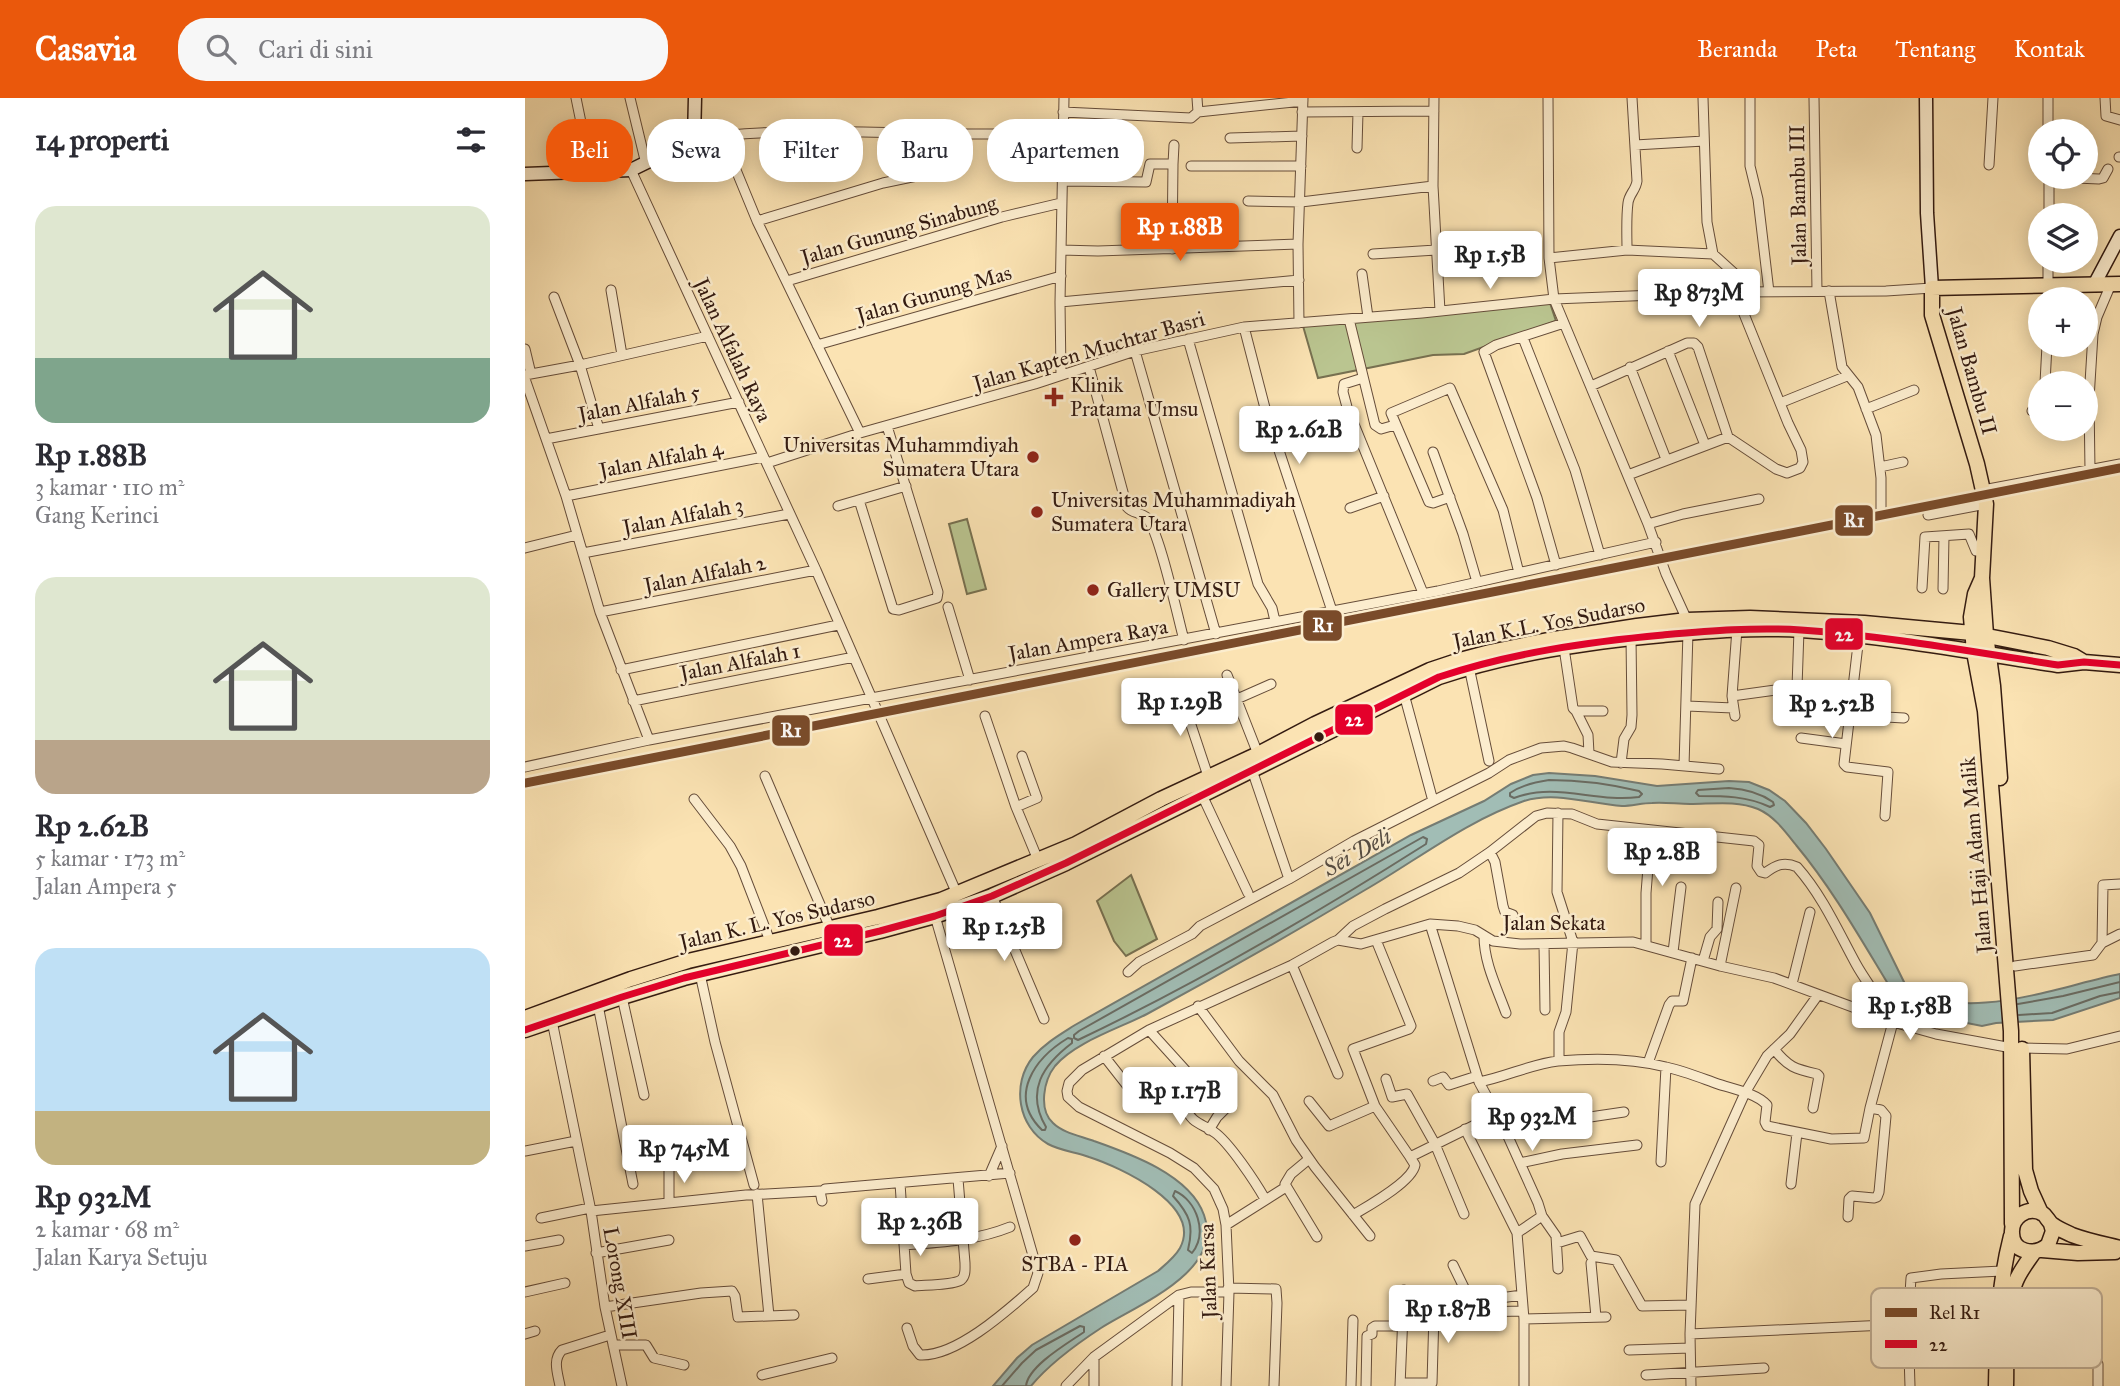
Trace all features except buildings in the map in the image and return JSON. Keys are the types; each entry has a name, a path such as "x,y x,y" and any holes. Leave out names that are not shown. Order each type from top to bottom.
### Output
{"main road":[{"path":"2087,287 2107,284"},
{"path":"1932,288 2028,292"},
{"name":"Jalan Bambu II","path":"1932,288 1932,315 1993,492 1984,551 1984,595 1979,634 1981,653"},
{"name":"Jalan Bambu II","path":"1979,634 1971,617 1975,594 1982,578"},
{"path":"1933,628 1961,623 1971,617"},
{"name":"Jalan K.L. Yos Sudarso","path":"1118,837 1209,776 1324,719 1446,664 1548,640 1750,618 1933,628 1979,634 2048,648 2084,662"},
{"name":"Jalan K.L. Yos Sudarso","path":"1038,860 1164,806 1202,795 1439,677 1469,667 1564,648 1688,626 1799,630 2058,665 2084,662"},
{"name":"Jalan Haji Adam Malik","path":"1981,653 1993,686 2015,967 2012,987"},
{"name":"Jalan Haji Adam Malik","path":"1981,653 2016,1031 2025,1170 2041,1213"},
{"path":"2084,662 2120,665"},
{"name":"Jalan K. L. Yos Sudarso","path":"550,1015 598,1005 700,974 935,916 992,896 1118,837"},
{"name":"Jalan K. L. Yos Sudarso","path":"525,1026 631,979 688,961 916,907 957,894 1038,860"},
{"path":"763,943 766,958"},
{"name":"Jalan Haji Adam Malik","path":"2001,1288 2012,1230 2017,1048"},
{"path":"2014,1288 2017,1278 2038,1251 2051,1239 2051,1224 2047,1217 2033,1210 2024,1212 2017,1217 2012,1230 2016,1245 2024,1251 2038,1251 2078,1253 2120,1249"},
{"path":"2051,1224 2071,1235 2120,1249"},
{"name":"Jalan Haji Adam Malik","path":"1996,1368 1996,1386"},
{"path":"2007,1368 2007,1386"}],"street":[{"path":"576,98 580,119"},
{"path":"630,98 646,164 633,169"},
{"path":"694,119 695,98"},
{"path":"1063,119 1064,98"},
{"path":"1197,98 1198,112"},
{"path":"1434,98 1433,186 1440,311"},
{"path":"1548,98 1549,258 1554,299 1649,524 1688,626 1684,766"},
{"path":"1627,250 1629,198 1637,181 1632,98"},
{"path":"1703,98 1707,222 1713,254 1755,292"},
{"path":"1750,98 1749,166 1758,199 1769,292"},
{"name":"Jalan Bambu III","path":"1814,98 1817,291"},
{"name":"Jalan Bambu II","path":"1926,98 1927,213 1932,288"},
{"path":"1989,165 1993,98"},
{"path":"2048,98 2048,119"},
{"path":"2105,98 2106,116 2120,120"},
{"path":"1063,112 1191,118 1198,112 1303,99 1298,244 1299,323"},
{"path":"1302,112 1434,111"},
{"path":"1357,148 1358,112"},
{"path":"745,135 815,132 877,133"},
{"path":"1230,138 1302,136"},
{"path":"1635,145 1704,141"},
{"path":"1172,249 1174,145"},
{"path":"1144,182 1150,164 1173,164"},
{"path":"1191,166 1301,166"},
{"path":"2098,179 2103,178 2108,169"},
{"path":"525,174 546,173"},
{"name":"Jalan Alfalah Raya","path":"633,174 816,570 957,894"},
{"path":"741,182 757,221 860,433"},
{"path":"757,221 892,182"},
{"path":"1061,375 1062,182"},
{"path":"1248,201 1301,202 1433,186"},
{"name":"Jalan Gunung Sinabung","path":"787,281 1002,217 1061,203"},
{"path":"2090,470 2089,399 2093,334 2120,236"},
{"path":"1061,250 1298,244"},
{"path":"1373,254 1436,250"},
{"path":"1549,258 1627,250 1713,254"},
{"path":"1362,274 1368,317"},
{"name":"Jalan Gunung Mas","path":"817,345 1061,276"},
{"path":"1060,302 1299,280"},
{"name":"Jalan Kapten Muchtar Basri","path":"765,460 1135,352 1244,327 1554,299 1932,288"},
{"path":"611,290 622,355"},
{"path":"1829,291 1842,367 1858,387 1878,445 1881,508"},
{"path":"1591,386 1687,343 1694,343 1698,347 1727,437 1776,470 1795,472 1800,468 1803,458 1742,309 1732,292"},
{"path":"554,297 580,365 599,429"},
{"path":"1349,319 1377,428 1395,425"},
{"path":"1556,565 1537,498 1484,352 1496,345 1565,323"},
{"path":"1244,327 1265,408 1332,611"},
{"path":"527,376 708,336"},
{"path":"1524,338 1575,470 1600,555"},
{"path":"1188,339 1258,584 1272,608 1275,621"},
{"path":"525,349 527,376 600,612 649,740"},
{"path":"1668,351 1705,445"},
{"path":"1135,352 1216,634"},
{"path":"1089,367 1126,507 1146,517 1157,537 1184,640"},
{"path":"1630,367 1666,459"},
{"path":"1780,403 1847,376"},
{"path":"1363,378 1344,384 1343,392 1423,593"},
{"path":"1450,497 1429,502 1391,412 1450,388 1503,510 1519,573"},
{"path":"1866,409 1914,390"},
{"name":"Jalan Alfalah 5","path":"547,439 739,402"},
{"path":"859,500 893,609 899,610 935,600 939,596 938,592 887,426"},
{"path":"1628,475 1727,437"},
{"path":"1433,452 1477,582"},
{"name":"Jalan Alfalah 4","path":"566,496 765,460"},
{"path":"1880,467 1903,462"},
{"path":"1928,515 1993,492 2120,464"},
{"path":"838,506 906,486"},
{"path":"1350,508 1384,496"},
{"path":"1649,524 1683,514 1759,499"},
{"name":"Jalan Alfalah 3","path":"583,553 789,514"},
{"path":"1922,588 1924,538 1969,534 1976,551 1984,551"},
{"path":"525,548 577,535"},
{"path":"1943,589 1944,536"},
{"name":"Jalan Ampera Raya","path":"525,767 649,740 1423,593 1656,542"},
{"name":"Jalan Alfalah 2","path":"600,612 816,570"},
{"path":"948,607 970,680"},
{"path":"621,670 838,625"},
{"path":"1687,706 1734,712 1732,696 1737,629"},
{"path":"1732,696 1797,687 1799,630"},
{"path":"1859,636 1845,766 1888,772 1885,816"},
{"path":"1621,763 1623,739 1631,727 1632,715 1631,638"},
{"path":"1564,648 1572,706 1588,735 1589,753"},
{"name":"Jalan Alfalah 1","path":"633,701 854,657"},
{"path":"1469,667 1489,761"},
{"path":"1227,675 1258,754"},
{"path":"1237,699 1271,684"},
{"path":"1179,689 1209,776"},
{"path":"1404,694 1433,801"},
{"path":"1803,699 1850,711 1904,718"},
{"path":"1576,710 1603,711"},
{"path":"985,716 1016,807 1038,860"},
{"path":"1801,738 1846,744"},
{"path":"1128,972 1139,962 1192,934 1200,926 1289,880 1354,841 1534,749 1564,746 1612,762 1719,769"},
{"path":"1016,807 1037,798 1022,756"},
{"path":"1252,770 1289,880"},
{"path":"765,776 830,928"},
{"path":"1202,795 1248,893"},
{"path":"694,799 730,846 741,866 763,943"},
{"path":"1558,813 1557,892 1573,942 1566,1012 1559,1032 1559,1061"},
{"path":"1338,940 1353,926 1459,873 1536,816 1572,814 1597,824 1757,842 1757,866 1763,873 1781,864 1797,867 1833,920 1891,1021 1863,1139 1831,1139 1767,1126 1766,1103 1745,1093 1648,1063 1611,1060 1559,1061 1449,1085 1443,1077 1433,1081"},
{"path":"1646,945 1646,893 1651,830"},
{"path":"1490,852 1503,906 1506,913 1513,915"},
{"path":"2102,943 2103,885 2120,884"},
{"path":"1673,952 1681,887"},
{"path":"1720,966 1736,888"},
{"path":"992,896 1044,1019"},
{"path":"1703,961 1710,937 1717,929 1718,902"},
{"path":"1792,984 1810,912"},
{"path":"907,1328 913,1346 920,1355 937,1353 983,1329 1033,1288 1038,1279 935,916"},
{"path":"1430,924 1478,1079 1506,1132 1542,1216 1556,1236 1558,1269"},
{"name":"Jalan Sekata","path":"1079,1107 1068,1097 1069,1083 1081,1070 1149,1030 1292,965 1338,940 1358,944 1430,924 1475,930 1496,942 1543,944 1622,940 1646,945 1774,978 1891,1021 1936,1034 2017,1048 2067,1049 2120,1036"},
{"path":"2015,967 2092,954 2102,943 2120,934"},
{"path":"1484,936 1484,951 1506,1013"},
{"path":"1353,1215 1391,1191 1413,1172 1415,1165 1375,1106 1353,1049 1411,1026 1376,940"},
{"path":"1543,944 1545,1010"},
{"path":"1648,1063 1669,1005 1672,1001 1683,1001 1692,958"},
{"path":"1292,965 1338,1074"},
{"path":"700,974 715,1042 755,1190 769,1317"},
{"path":"1691,1386 1690,1334 1695,1204 1745,1093 1766,1056 1803,1018 1818,995"},
{"path":"622,996 644,1096"},
{"path":"598,1005 633,1185"},
{"path":"1198,1006 1239,1061 1278,1101 1296,1140 1370,1237"},
{"name":"Lorong XIII","path":"550,1015 590,1209 610,1335 622,1386"},
{"path":"1149,1030 1198,1086"},
{"path":"1774,1049 1786,1064 1819,1076 1812,1108"},
{"path":"1104,1056 1133,1093"},
{"path":"1661,1162 1666,1067"},
{"path":"1386,1079 1392,1097 1407,1094 1435,1144 1464,1214"},
{"path":"1209,1129 1226,1108 1202,1083 1186,1111 1194,1121 1215,1133 1265,1199"},
{"path":"1309,1101 1329,1126 1375,1106"},
{"name":"Jalan Karsa","path":"1079,1107 1170,1153 1194,1168 1214,1189 1223,1209 1226,1225 1229,1290 1227,1386"},
{"path":"1848,1217 1849,1199 1853,1196 1874,1198 1879,1192 1886,1116 1881,1111 1870,1108"},
{"path":"1506,1132 1624,1112"},
{"path":"1410,1157 1495,1115"},
{"path":"1465,1129 1517,1234 1524,1315 1524,1386"},
{"path":"1791,1184 1797,1133"},
{"path":"525,1151 576,1141"},
{"path":"1520,1163 1562,1154 1637,1145"},
{"path":"989,1175 1002,1146"},
{"path":"1309,1159 1287,1179 1286,1188 1318,1237"},
{"path":"669,1166 669,1203"},
{"path":"825,1189 1010,1173"},
{"path":"900,1183 906,1274 909,1283 915,1286 959,1281 964,1275 958,1179"},
{"path":"1226,1225 1286,1188"},
{"path":"541,1218 590,1209 669,1203 755,1190 820,1191 822,1201"},
{"path":"1517,1234 1542,1216"},
{"path":"904,1245 963,1241 1010,1227"},
{"path":"1557,1243 1580,1236 1591,1256 1616,1260 1642,1306 1691,1305"},
{"path":"525,1246 559,1240"},
{"path":"596,1253 669,1240"},
{"path":"1404,1290 1401,1385 1432,1383 1434,1313 1601,1317 1591,1263"},
{"path":"1453,1265 1471,1302 1522,1295"},
{"path":"1909,1288 1912,1277 2002,1271"},
{"path":"868,1279 906,1274"},
{"path":"525,1292 565,1283"},
{"path":"1066,1386 1094,1357 1179,1295 1191,1292 1276,1289 1274,1386"},
{"path":"605,1307 701,1293 732,1292 738,1317 794,1315"},
{"name":"Jalan Karsa","path":"1177,1386 1179,1295"},
{"path":"1351,1386 1353,1320"},
{"path":"1366,1386 1367,1336 1373,1334 1372,1328 1375,1326 1402,1326"},
{"path":"1690,1334 1871,1326"},
{"path":"525,1334 535,1331"},
{"path":"560,1386 555,1361 557,1355 562,1350 610,1335"},
{"path":"613,1345 646,1345 654,1358 684,1365"},
{"path":"1629,1350 1690,1348"},
{"path":"1094,1357 1094,1386"},
{"path":"762,1375 832,1358"},
{"path":"1646,1374 1764,1368"},
{"path":"1909,1368 1910,1386"},
{"path":"2098,1368 2098,1386"}],"green space":[{"path":"1550,303 1556,321 1464,354 1433,355 1318,378 1303,326"},
{"path":"967,519 986,589 967,594 949,524"},
{"path":"1131,875 1157,939 1126,956 1114,941 1097,901"}],"water":[{"path":"1549,773 1595,776 1657,786 1749,782 1769,790 1785,801 1826,849 1870,913 1905,984 1927,996 1953,1002 2010,1000 2120,974 2120,998 2053,1020 1982,1026 1916,1013 1896,997 1824,881 1783,829 1764,812 1733,803 1622,806 1548,797 1524,801 1462,830 1230,969 1086,1043 1055,1066 1044,1094 1045,1110 1053,1123 1067,1132 1109,1146 1173,1177 1197,1201 1204,1215 1207,1235 1202,1253 1174,1284 1082,1341 1055,1362 1031,1386 993,1386 1032,1345 1158,1271 1180,1248 1184,1232 1180,1217 1155,1190 1120,1169 1048,1144 1030,1127 1024,1116 1020,1092 1026,1068 1033,1057 1075,1025 1411,835 1484,801 1511,784 1533,775"}],"rail line":[{"name":"R1","path":"525,783 2120,468"}],"transit line":[{"name":"22","path":"525,1030 684,978 880,931 992,896 1066,863 1439,677 1494,661 1606,641 1697,632 1766,629 1865,636 2058,665 2084,662 2120,665"}],"place":[{"name":"Klinik Pratama Umsu","path":"1054,397"},
{"name":"Universitas Muhammdiyah Sumatera Utara","path":"1033,457"},
{"name":"Universitas Muhammadiyah Sumatera Utara","path":"1037,512"},
{"name":"Gallery UMSU","path":"1093,590"},
{"name":"STBA - PIA","path":"1075,1240"}],"water label":[{"name":"Sei Deli","path":"1357,852"}]}
